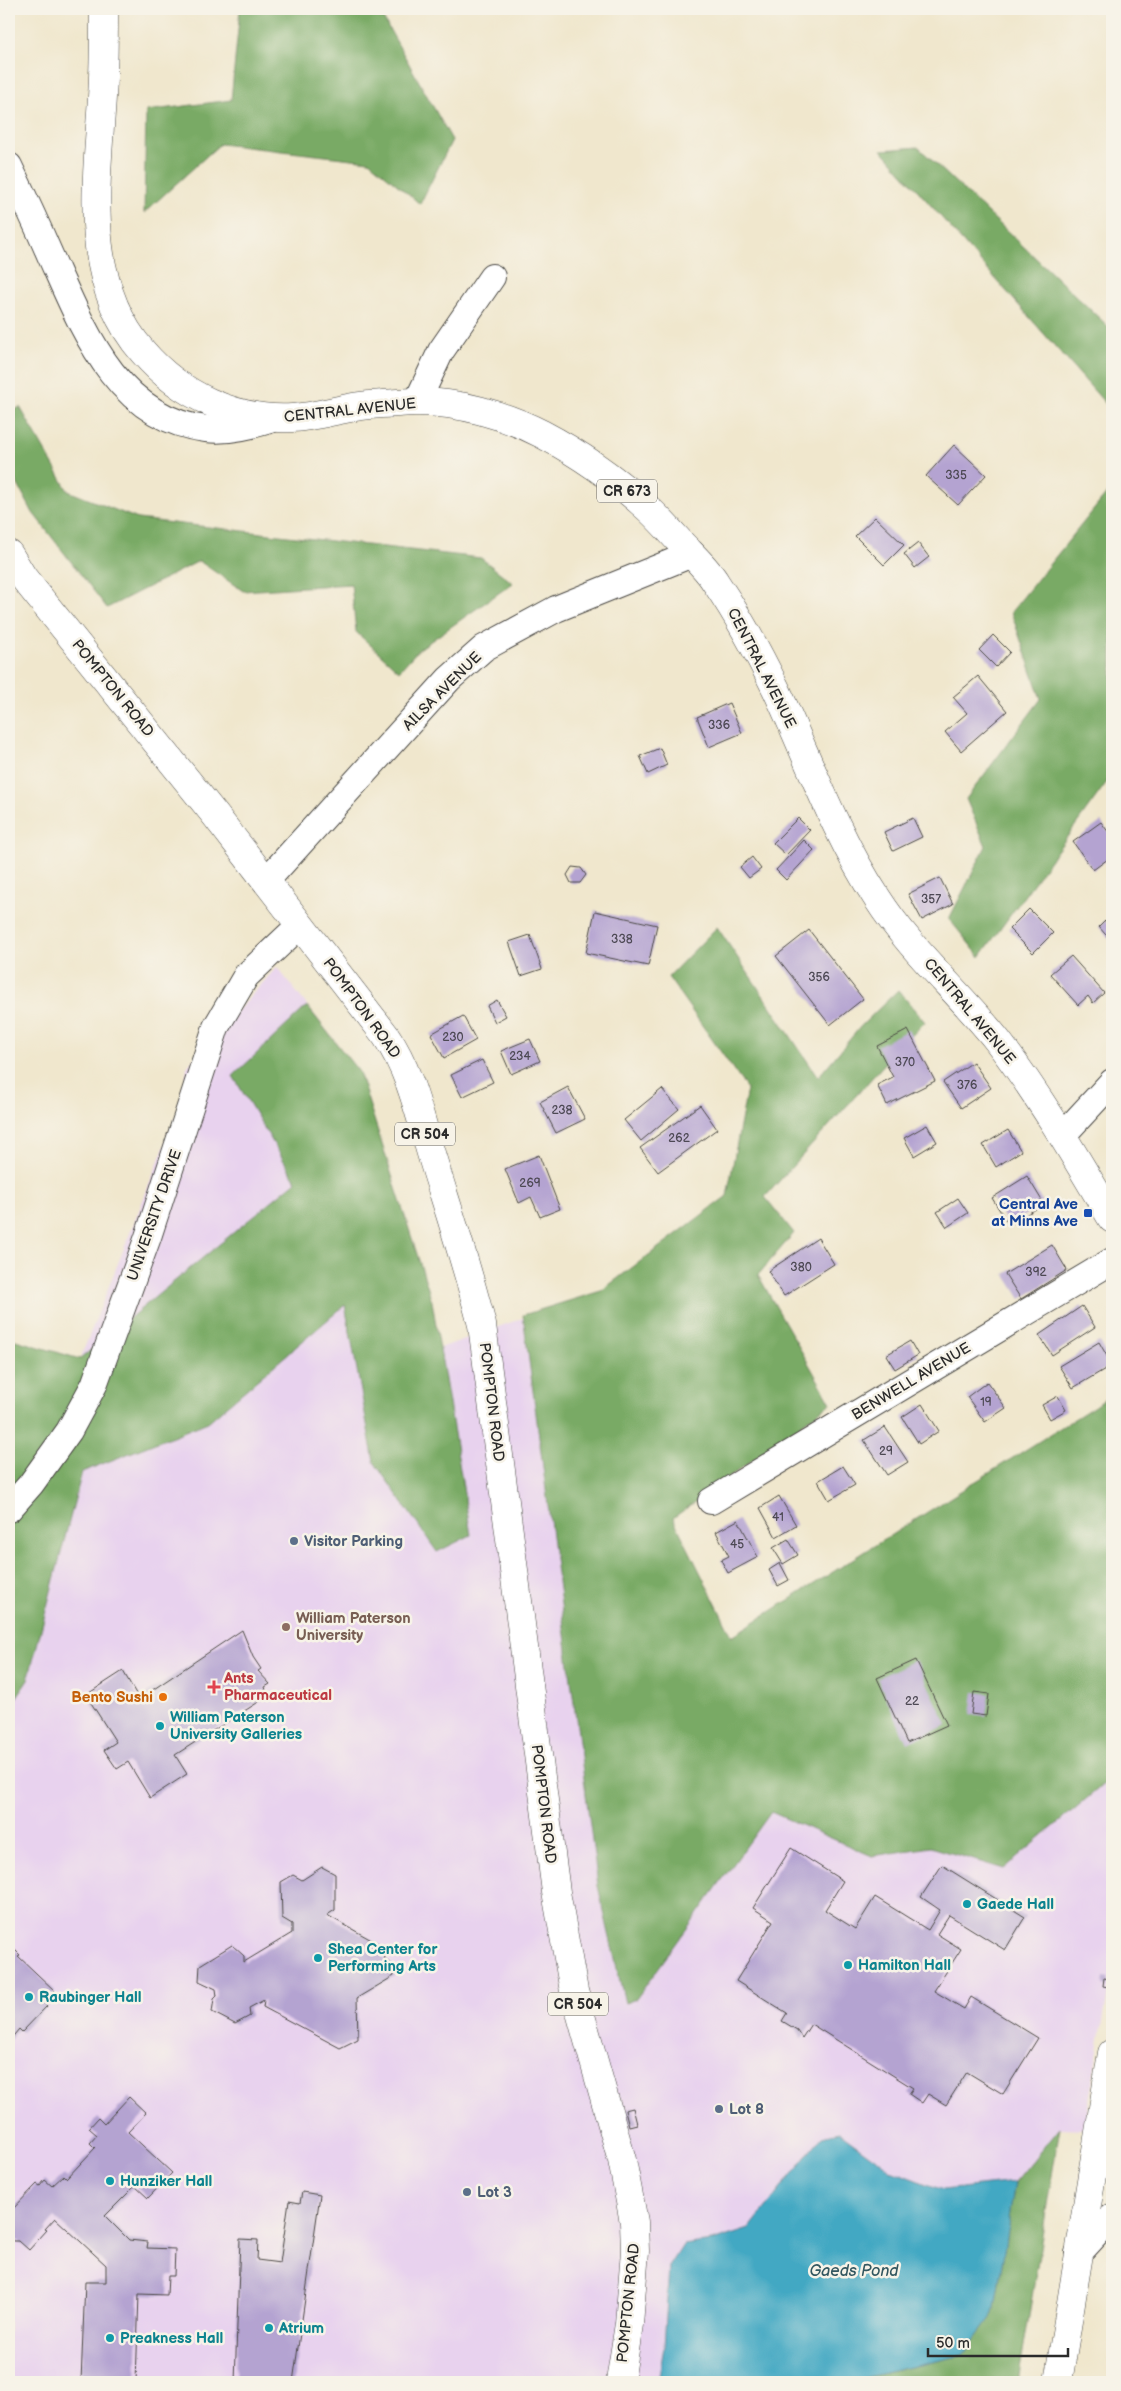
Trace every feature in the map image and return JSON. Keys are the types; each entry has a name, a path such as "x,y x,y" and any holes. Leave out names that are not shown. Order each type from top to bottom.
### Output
{"main road":[{"name":"CENTRAL AVENUE","path":"104,9 96,201 102,270 112,300 139,347 157,367 183,387 232,413 279,418 323,414 360,406 417,402 461,407 487,413 518,423 545,436 599,470 644,504 716,582 747,632 775,688 840,833 874,895 889,917 997,1041 1062,1136 1112,1219"},
{"name":"POMPTON ROAD","path":"9,554 23,577 266,881 386,1036 403,1066 473,1290 482,1325 556,1892 574,1992 622,2160 634,2222 635,2251 629,2324 620,2382"},
{"path":"1058,2382 1078,2254 1112,2062"}],"street":[{"path":"9,166 74,310 103,362 131,395 171,421 208,430 231,429 279,418"},
{"path":"417,402 441,350 492,277"},
{"name":"AILSA AVENUE","path":"266,881 449,679 484,648 556,609 692,554"},
{"name":"UNIVERSITY DRIVE","path":"9,1509 31,1484 69,1431 94,1385 148,1237 216,1027 246,976 300,925"},
{"path":"1062,1136 1112,1082"},
{"name":"BENWELL AVENUE","path":"711,1501 1112,1260"},
{"path":"1078,2254 1112,2218"}],"shaded area":[{"name":"William Paterson University","path":"277,967 359,1072 432,1301 440,1348 523,1318 598,1886 625,2002 636,1999 771,1812 872,1856 931,1847 1004,1869 1112,1777 1112,1970 1084,2129 1060,2128 858,2382 9,2382 9,1477 80,1359 184,1097 187,1067"}],"green space":[{"path":"240,9 378,9 452,140 420,204 369,161 220,144 144,213 146,111 231,100"},
{"path":"918,147 1112,330 1112,411 882,150"},
{"path":"20,407 68,491 138,519 481,558 513,583 418,650 399,671 356,632 351,584 243,591 199,561 107,608 33,513 9,468 9,413"},
{"path":"1112,487 1112,775 980,957 949,919 986,846 966,799 1041,699 1011,612"},
{"path":"717,927 818,1077 861,1026 898,990 925,1022 889,1059 765,1197 794,1233 758,1275 831,1403 673,1518 732,1636 1112,1395 1112,1777 1004,1869 931,1847 872,1856 771,1812 636,1999 625,2003 598,1886 523,1315 601,1291 727,1196 747,1089 668,977"},
{"path":"307,1006 359,1072 432,1301 471,1535 437,1552 374,1462 345,1305 208,1422 82,1472 28,1680 9,1709 9,1338 80,1359 296,1181 233,1076"},
{"path":"1060,2127 1018,2382 858,2382 863,2378 963,2355 994,2314 1015,2182"}],"water":[{"name":"Gaeds Pond","path":"839,2132 891,2170 943,2190 1015,2182 994,2314 963,2355 863,2378 858,2382 658,2382 664,2347 669,2267 683,2245 712,2241 749,2229 822,2136"}],"building":[{"path":"954,445 986,475 958,505 926,476"},
{"path":"875,517 904,545 884,565 855,536"},
{"path":"918,543 929,557 915,568 904,554"},
{"path":"993,635 1010,652 996,667 979,650"},
{"path":"978,676 1007,711 961,751 945,732 967,713 953,697"},
{"path":"729,703 742,733 709,747 697,717"},
{"path":"660,748 667,765 648,774 640,756"},
{"path":"798,818 810,830 786,855 773,843"},
{"path":"913,818 922,837 893,851 884,832"},
{"path":"1101,822 1112,837 1112,856 1093,870 1073,842"},
{"path":"804,840 814,850 786,880 776,870"},
{"path":"752,857 761,869 749,878 740,867"},
{"path":"572,867 581,868 586,875 580,883 571,883 567,875"},
{"path":"940,878 953,904 922,920 908,894"},
{"path":"1029,909 1053,933 1033,953 1009,929"},
{"path":"595,911 657,925 648,966 586,953"},
{"path":"1105,921 1112,929 1112,942 1099,927"},
{"path":"809,930 863,999 830,1025 776,956"},
{"path":"530,935 542,969 521,976 509,942"},
{"path":"1071,956 1104,993 1093,1003 1088,996 1078,1005 1050,974"},
{"path":"497,1000 506,1016 495,1022 487,1006"},
{"path":"463,1016 476,1040 444,1058 431,1034"},
{"path":"908,1030 935,1081 887,1105 877,1085 893,1077 877,1046"},
{"path":"530,1039 540,1061 511,1074 501,1051"},
{"path":"482,1060 493,1082 462,1097 451,1075"},
{"path":"973,1062 991,1088 961,1108 943,1082"},
{"path":"568,1087 585,1119 556,1133 540,1102"},
{"path":"662,1089 679,1109 641,1141 624,1120"},
{"path":"700,1105 717,1129 658,1172 640,1148"},
{"path":"927,1125 937,1142 914,1156 904,1138"},
{"path":"1008,1130 1021,1151 996,1167 983,1145"},
{"path":"539,1155 560,1209 540,1217 531,1197 519,1203 505,1169"},
{"path":"1027,1176 1044,1204 1009,1225 992,1198"},
{"path":"958,1198 968,1213 947,1227 937,1212"},
{"path":"818,1238 834,1264 784,1296 768,1271"},
{"path":"1052,1245 1067,1270 1021,1299 1005,1274"},
{"path":"1082,1306 1095,1327 1052,1355 1039,1335"},
{"path":"910,1341 918,1355 895,1369 886,1355"},
{"path":"1099,1342 1112,1365 1073,1388 1059,1366"},
{"path":"987,1382 1006,1408 985,1422 967,1397"},
{"path":"1058,1396 1066,1410 1050,1419 1042,1405"},
{"path":"922,1404 939,1431 919,1444 902,1417"},
{"path":"885,1427 908,1462 887,1475 864,1440"},
{"path":"843,1466 855,1485 829,1500 818,1481"},
{"path":"779,1496 796,1525 776,1537 760,1508"},
{"path":"738,1520 758,1557 728,1573 721,1560 729,1556 716,1532"},
{"path":"788,1539 798,1555 783,1564 773,1548"},
{"path":"780,1563 789,1580 778,1586 769,1570"},
{"path":"242,1630 253,1657 261,1669 258,1671 270,1684 265,1687 268,1696 175,1755 187,1774 150,1798 128,1762 117,1769 104,1750 116,1742 86,1695 123,1671 139,1699"},
{"path":"916,1660 947,1725 907,1743 877,1678"},
{"path":"974,1692 989,1694 986,1716 971,1714"},
{"name":"Hamilton Hall","path":"791,1848 843,1881 825,1910 855,1929 875,1897 928,1930 940,1910 921,1897 942,1865 1025,1917 1005,1950 949,1915 937,1934 961,1949 934,1991 964,2009 971,1997 1038,2038 1003,2094 967,2072 946,2105 928,2094 922,2103 909,2094 913,2088 811,2024 802,2038 797,2030 782,2021 787,2013 736,1981 773,1921 753,1908"},
{"name":"Shea Center for Performing Arts","path":"322,1867 335,1874 335,1910 327,1915 384,1947 385,1960 393,1965 394,1976 357,1998 358,2039 340,2048 263,2007 264,2000 249,2008 250,2016 235,2024 212,2012 214,1999 217,1996 216,1989 199,1981 200,1965 232,1945 244,1956 244,1962 292,1933 292,1924 282,1918 281,1882 293,1875 302,1880"},
{"name":"Raubinger Hall","path":"9,1944 20,1955 18,1956 55,1991 44,2003 47,2006 22,2032 19,2029 9,2041"},
{"path":"1104,1978 1109,1979 1108,1987 1103,1986"},
{"path":"129,2097 146,2113 128,2132 172,2173 148,2198 135,2186 105,2216 129,2240 148,2242 147,2248 175,2249 174,2276 168,2276 167,2295 139,2294 136,2382 81,2382 85,2282 106,2282 106,2265 55,2218 29,2250 19,2241 14,2241 9,2236 9,2213 37,2184 40,2186 45,2180 52,2186 64,2175 67,2178 95,2148 90,2143 97,2135 89,2128 98,2118 104,2124"},
{"path":"633,2108 637,2124 629,2126 625,2110"},
{"name":"Atrium","path":"302,2192 320,2195 293,2382 235,2382 240,2239 258,2240 257,2260 280,2263 289,2201 300,2203"}],"place":[{"name":"Central Ave at Minns Ave","path":"1088,1213"},
{"name":"Visitor Parking","path":"294,1541"},
{"name":"William Paterson University","path":"286,1627"},
{"name":"Ants Pharmaceutical","path":"214,1687"},
{"name":"Bento Sushi","path":"163,1697"},
{"name":"William Paterson University Galleries","path":"160,1726"},
{"name":"Gaede Hall","path":"967,1904"},
{"name":"Shea Center for Performing Arts","path":"318,1958"},
{"name":"Hamilton Hall","path":"848,1965"},
{"name":"Raubinger Hall","path":"29,1997"},
{"name":"Lot 8","path":"719,2109"},
{"name":"Hunziker Hall","path":"110,2181"},
{"name":"Lot 3","path":"467,2192"},
{"name":"Atrium","path":"269,2328"},
{"name":"Preakness Hall","path":"110,2338"}]}
